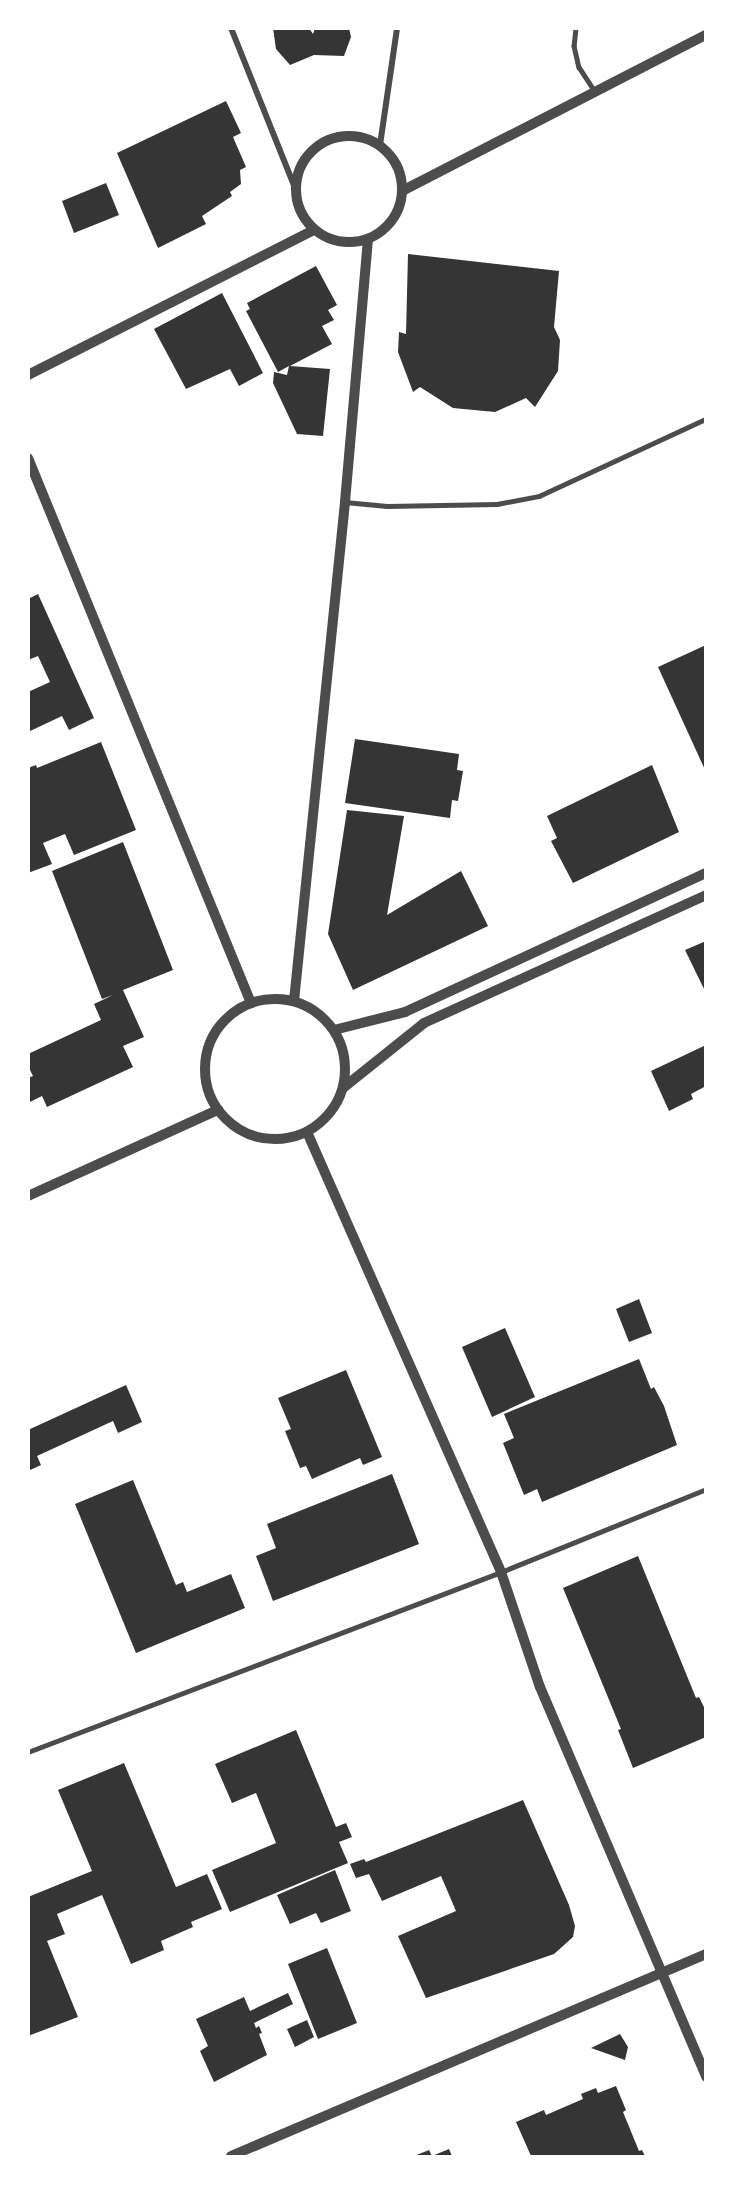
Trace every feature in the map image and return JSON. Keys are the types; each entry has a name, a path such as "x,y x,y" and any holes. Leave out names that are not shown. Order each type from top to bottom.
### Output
{"street":[{"path":"231,28 295,188 297,204 304,218 314,230 326,238 340,242 368,239 392,220 399,206 402,191 397,165 380,145 352,135 335,137 319,144 307,156 298,171 295,188"},
{"path":"380,145 397,28"},
{"path":"402,191 705,35"},
{"path":"28,375 314,230"},
{"path":"294,1001 345,502 368,239"},
{"path":"28,458 251,1003"},
{"path":"334,1030 405,1012 705,873"},
{"path":"343,1088 424,1023 705,895"},
{"path":"269,998 294,1001 317,1012 334,1030 343,1048 346,1067 343,1088 335,1106 323,1121 307,1132 289,1138 266,1139 245,1133 226,1120 218,1110 206,1080 206,1056 215,1033 229,1014 251,1003 269,998"},
{"path":"28,1196 218,1110"},
{"path":"307,1132 501,1572 540,1686 705,2077"},
{"path":"231,2157 705,1954"}],"lane":[{"path":"576,28 574,46 579,67 596,92"},
{"path":"345,502 387,507 497,504 539,496 705,419"},
{"path":"28,1752 501,1572 705,1489"}],"building":[{"path":"273,28 309,28 313,34 315,28 349,28 351,37 344,56 314,55 290,65 276,49"},
{"path":"226,101 241,133 233,137 246,167 240,170 241,184 230,192 232,196 202,216 206,224 158,248 117,153"},
{"path":"106,183 119,215 74,233 62,201"},
{"path":"408,254 559,271 554,327 560,340 558,371 535,407 526,398 495,412 453,408 420,387 413,392 398,352 399,332 406,334"},
{"path":"316,266 337,305 328,310 334,320 322,326 332,344 290,366 330,369 323,436 297,434 273,383 274,372 287,375 289,366 278,372 246,311 250,309 247,303"},
{"path":"222,293 263,373 239,386 230,369 186,389 154,329"},
{"path":"38,594 94,718 69,730 62,716 28,732 28,692 50,682 38,656 28,660 28,599"},
{"path":"706,645 706,772 658,667"},
{"path":"355,739 459,754 457,770 463,771 458,801 452,800 450,818 345,803"},
{"path":"101,742 136,830 74,855 65,834 43,843 52,864 28,873 28,768 36,765 37,768"},
{"path":"652,765 679,832 573,883 551,841 557,838 547,816"},
{"path":"347,810 404,816 387,915 461,871 488,926 353,990 328,934"},
{"path":"123,842 173,970 123,990 144,1037 123,1046 133,1067 47,1107 42,1096 28,1103 28,1078 33,1076 28,1066 28,1054 101,1020 94,1004 113,995 102,999 52,871"},
{"path":"706,941 706,993 685,950"},
{"path":"706,1045 706,1086 691,1094 693,1099 669,1111 651,1071"},
{"path":"639,1299 652,1333 629,1342 616,1309"},
{"path":"505,1328 535,1397 492,1417 462,1347"},
{"path":"639,1359 651,1389 654,1387 664,1406 677,1445 542,1502 537,1489 524,1495 503,1443 514,1438 504,1414"},
{"path":"346,1370 382,1457 363,1465 360,1458 312,1479 306,1466 300,1468 285,1431 291,1429 278,1398"},
{"path":"126,1385 142,1422 118,1433 113,1421 37,1456 41,1465 28,1471 28,1430"},
{"path":"392,1474 419,1544 273,1601 256,1556 276,1548 267,1524"},
{"path":"133,1480 176,1585 183,1582 187,1592 231,1574 245,1608 136,1653 75,1504"},
{"path":"638,1556 696,1698 699,1697 706,1711 706,1737 633,1768 618,1730 621,1729 563,1588"},
{"path":"296,1730 336,1827 346,1823 352,1837 339,1842 348,1863 230,1912 212,1870 276,1843 256,1793 232,1803 215,1764"},
{"path":"124,1763 176,1887 207,1874 222,1909 191,1922 193,1927 161,1941 164,1950 131,1964 102,1895 57,1914 65,1934 47,1941 78,2017 28,2036 28,1897 92,1871 58,1790"},
{"path":"523,1800 569,1905 575,1926 573,1937 554,1954 426,1998 398,1936 456,1911 441,1876 382,1901 369,1874 356,1878 350,1864 364,1859 366,1862"},
{"path":"335,1870 351,1911 321,1923 316,1913 290,1924 277,1895"},
{"path":"327,1948 357,2023 318,2039 288,1964"},
{"path":"288,1993 293,2004 254,2023 256,2028 259,2026 262,2033 259,2034 267,2055 214,2082 200,2051 208,2046 196,2019 244,1997 250,2011"},
{"path":"307,2020 314,2037 295,2047 287,2029"},
{"path":"620,2034 628,2047 625,2060 591,2048"},
{"path":"616,2086 626,2110 623,2112 639,2151 642,2150 645,2156 531,2156 516,2122 544,2110 546,2115 583,2099 581,2094 596,2088 598,2093"},
{"path":"449,2149 452,2156 432,2156"},
{"path":"429,2150 432,2156 414,2156"}]}
